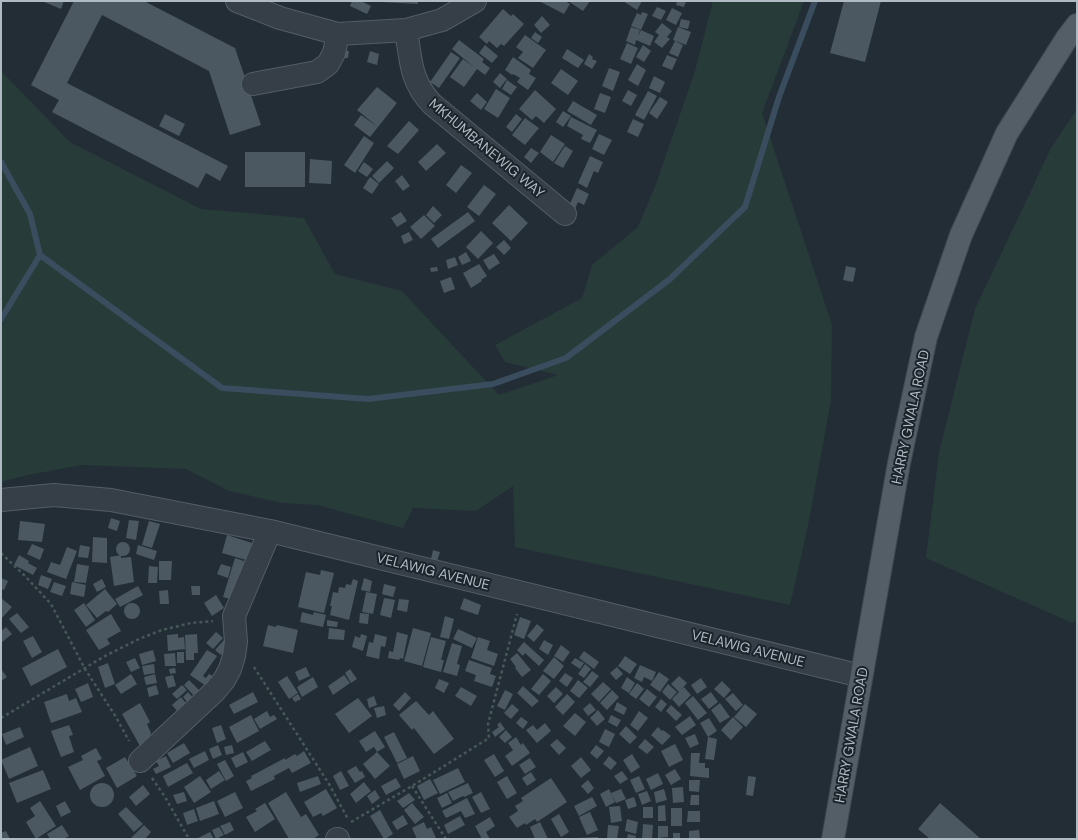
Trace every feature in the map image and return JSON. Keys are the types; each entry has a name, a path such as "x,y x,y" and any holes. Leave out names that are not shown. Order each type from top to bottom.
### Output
{"main road":[{"name":"HARRY GWALA ROAD","path":"833,839 899,463 926,337 961,235 1007,133 1067,38 1077,26"}],"street":[{"path":"237,1 280,18 338,34 406,30 442,20 475,1"},
{"name":"MKHUMBANEWIG WAY","path":"406,30 413,72 423,94 432,104 566,214"},
{"path":"253,84 317,72 328,64 334,53 338,34"},
{"name":"VELAWIG AVENUE","path":"1,500 54,495 112,500 270,531 861,676"},
{"path":"140,761 215,691 224,680 234,656 236,642 234,616 270,531"}],"path":[{"path":"1,553 51,604 85,669 116,717 140,761 165,797 189,839"},
{"path":"236,642 241,646 329,784 342,834 412,786 489,738 488,724 523,593"},
{"path":"1,718 139,639 162,630 191,623 223,620 234,616"},
{"path":"412,786 446,839"}],"green space":[{"path":"713,1 804,1 762,113 832,325 831,401 807,531 790,605 515,547 513,486 476,511 413,508 403,528 317,505 282,503 229,491 186,469 82,465 28,475 1,482 1,71 70,142 201,209 304,218 335,274 402,291 499,395 558,375 505,362 495,345 582,298 592,265 638,227 656,184 695,71"},
{"path":"1077,109 1077,621 1072,623 926,558 939,452 975,309 1051,148"}],"building":[{"path":"42,1 64,1 61,9"},
{"path":"74,1 144,1 235,48 261,125 230,135 209,71 102,15 67,83 228,166 220,181 206,173 198,188 52,112 59,100 31,85"},
{"path":"352,1 361,1 371,6 367,14 350,6"},
{"path":"418,1 418,4 381,2"},
{"path":"539,1 565,1 570,4 564,14"},
{"path":"568,1 590,1 583,11"},
{"path":"623,1 642,1 637,10"},
{"path":"677,1 686,1 684,7 676,5"},
{"path":"844,1 881,1 865,62 830,53"},
{"path":"657,7 666,11 661,20 652,16"},
{"path":"672,8 682,13 676,25 666,20"},
{"path":"503,9 511,16 513,14 524,24 504,46 501,44 497,48 489,41 487,44 479,37"},
{"path":"642,12 648,14 641,30 631,26 637,13 641,15"},
{"path":"542,16 550,25 541,33 534,25"},
{"path":"681,19 690,21 688,29 679,27"},
{"path":"662,23 672,31 667,37 670,39 662,48 654,42 659,35 655,32"},
{"path":"631,27 640,30 638,36 641,30 654,36 650,46 636,40 635,45 626,41"},
{"path":"678,27 691,32 686,45 673,40"},
{"path":"535,32 542,37 538,43 531,38"},
{"path":"525,35 546,50 533,68 518,58 523,52 516,47"},
{"path":"459,40 484,59 482,62 490,68 485,75 477,69 464,87 450,77 463,59 474,67 452,49"},
{"path":"675,41 683,45 678,57 669,53"},
{"path":"627,43 638,48 631,64 620,59"},
{"path":"485,45 498,56 492,63 479,53"},
{"path":"643,45 651,51 644,62 636,57"},
{"path":"567,49 584,60 578,68 562,58"},
{"path":"343,50 349,51 348,58 342,58"},
{"path":"370,51 379,54 377,65 367,62"},
{"path":"451,52 460,58 439,88 430,82"},
{"path":"589,54 593,57 592,59 597,61 592,69 584,64"},
{"path":"667,55 677,59 672,70 662,66"},
{"path":"513,57 531,70 529,74 536,78 528,90 517,82 520,78 505,70"},
{"path":"637,64 646,70 638,86 628,80"},
{"path":"609,68 620,72 613,91 602,86"},
{"path":"561,69 578,81 568,95 551,83"},
{"path":"500,73 507,79 500,88 493,82"},
{"path":"654,76 665,82 660,93 649,88"},
{"path":"507,80 517,87 511,95 502,89"},
{"path":"377,87 397,103 378,127 357,110"},
{"path":"496,89 510,98 498,118 484,109"},
{"path":"535,90 556,109 544,123 536,116 532,120 519,109"},
{"path":"628,90 637,95 631,106 622,101"},
{"path":"648,91 657,96 644,120 635,115"},
{"path":"477,93 487,102 481,110 470,101"},
{"path":"600,93 611,97 605,113 594,109"},
{"path":"660,97 668,102 657,119 649,113"},
{"path":"573,101 597,115 591,125 567,111"},
{"path":"563,111 571,116 563,127 556,122"},
{"path":"165,114 185,124 179,136 159,126"},
{"path":"516,114 522,119 512,132 506,127"},
{"path":"361,115 378,127 370,137 354,125"},
{"path":"571,117 597,130 590,143 581,139 583,135 567,126"},
{"path":"525,118 539,128 525,145 512,135"},
{"path":"633,119 644,124 638,137 627,132"},
{"path":"409,121 419,130 398,154 387,146"},
{"path":"599,134 612,140 604,155 592,149"},
{"path":"551,135 565,144 553,162 540,152"},
{"path":"364,136 374,143 355,173 344,165"},
{"path":"437,144 446,153 426,171 418,162"},
{"path":"565,146 573,151 563,168 554,163"},
{"path":"531,148 539,153 531,163 524,157"},
{"path":"245,152 305,152 305,187 245,187"},
{"path":"590,156 603,162 598,173 594,171 587,188 578,183"},
{"path":"310,159 332,161 331,184 309,183"},
{"path":"387,161 394,168 379,183 372,176"},
{"path":"364,162 373,169 367,177 358,171"},
{"path":"461,165 472,173 456,193 446,185"},
{"path":"402,175 410,186 403,191 395,181"},
{"path":"370,177 379,184 372,194 363,188"},
{"path":"484,185 496,194 479,216 467,207"},
{"path":"577,188 589,194 584,205 578,202 575,209 569,206"},
{"path":"509,205 528,223 511,241 492,223"},
{"path":"433,206 442,215 434,223 426,215"},
{"path":"401,212 407,221 397,227 391,218"},
{"path":"468,212 475,221 438,248 431,239"},
{"path":"424,215 435,226 421,239 410,227"},
{"path":"481,231 493,243 478,259 466,247"},
{"path":"409,232 413,240 404,244 401,236"},
{"path":"504,240 511,248 504,255 496,247"},
{"path":"466,252 471,261 462,265 458,257"},
{"path":"494,254 500,263 489,270 483,260"},
{"path":"455,257 458,265 448,269 446,260"},
{"path":"479,264 487,276 471,288 463,273"},
{"path":"846,266 856,268 853,282 843,280"},
{"path":"437,267 438,271 431,272 430,268"},
{"path":"451,277 455,289 444,293 440,281"},
{"path":"111,518 120,521 117,531 108,528"},
{"path":"129,520 139,521 136,540 126,538"},
{"path":"20,521 45,524 42,542 18,540"},
{"path":"149,521 160,524 152,548 142,545"},
{"path":"227,535 252,543 246,560 222,553"},
{"path":"93,537 107,538 107,563 92,562"},
{"path":"123,542 128,544 130,549 128,554 123,556 118,554 116,549 118,544"},
{"path":"32,544 44,549 40,560 27,554"},
{"path":"80,545 90,547 88,558 78,557"},
{"path":"138,545 157,551 154,560 136,554"},
{"path":"67,547 77,551 66,579 47,572 51,562 60,565"},
{"path":"433,550 440,552 437,561 431,559"},
{"path":"19,555 29,561 28,563 37,568 33,575 14,565"},
{"path":"121,555 121,558 131,557 134,582 114,586 110,557"},
{"path":"235,558 244,561 233,600 223,597"},
{"path":"159,561 172,561 171,580 159,580"},
{"path":"77,564 89,566 86,583 74,582"},
{"path":"221,564 231,567 228,578 217,574"},
{"path":"149,566 158,567 157,583 148,583"},
{"path":"321,570 334,573 324,613 298,607 306,572 320,575"},
{"path":"41,575 52,579 48,589 38,585"},
{"path":"1,578 8,581 4,590 1,589"},
{"path":"364,578 372,581 370,592 361,590"},
{"path":"102,579 106,587 97,592 93,584"},
{"path":"353,579 358,581 349,620 330,615 333,592 338,593 339,587 345,588 346,584 351,585"},
{"path":"54,582 66,586 62,596 50,592"},
{"path":"72,582 86,585 84,597 70,594"},
{"path":"384,584 396,587 393,597 382,594"},
{"path":"138,586 143,595 120,607 115,599"},
{"path":"191,586 200,586 200,595 192,595"},
{"path":"105,589 117,604 108,612 106,611 97,618 86,605"},
{"path":"168,590 169,604 160,604 159,591"},
{"path":"366,592 377,594 373,614 362,612"},
{"path":"216,595 224,608 212,616 204,603"},
{"path":"1,598 12,607 1,619"},
{"path":"384,598 395,600 391,618 380,615"},
{"path":"464,598 481,605 478,615 460,609"},
{"path":"399,599 409,600 407,612 397,610"},
{"path":"84,603 95,620 86,627 74,610"},
{"path":"132,603 138,605 140,611 138,617 132,619 126,617 124,611 126,605"},
{"path":"302,612 313,615 314,612 326,615 323,627 300,622"},
{"path":"17,613 29,627 21,633 9,619"},
{"path":"360,613 369,614 368,624 359,623"},
{"path":"111,614 121,631 107,639 110,644 99,650 86,630"},
{"path":"445,616 454,619 449,639 440,637"},
{"path":"520,617 531,621 524,639 514,635"},
{"path":"327,620 338,622 337,627 327,626"},
{"path":"537,624 544,630 534,642 527,636"},
{"path":"268,625 276,627 277,625 298,630 293,653 263,646"},
{"path":"6,627 12,634 2,642 1,631"},
{"path":"329,628 345,630 344,640 328,639"},
{"path":"413,628 431,633 422,666 404,661"},
{"path":"458,629 477,638 472,648 453,639"},
{"path":"216,632 223,638 213,649 206,643"},
{"path":"397,632 408,635 403,659 400,658 399,660 388,658 389,651 393,652"},
{"path":"178,634 178,638 184,637 185,649 168,651 167,635"},
{"path":"197,634 198,653 194,653 194,660 186,660 185,635"},
{"path":"361,634 367,636 363,651 352,647 355,636 360,638"},
{"path":"375,634 387,637 385,647 381,646 379,659 366,656 369,642 373,643"},
{"path":"33,636 42,652 32,658 23,641"},
{"path":"431,637 446,641 441,660 444,660 441,672 423,667"},
{"path":"478,637 490,641 487,650 498,654 494,666 471,658"},
{"path":"224,640 230,645 221,655 215,650"},
{"path":"544,640 553,645 548,655 539,649"},
{"path":"524,642 544,660 539,666 525,653 523,656 517,650"},
{"path":"452,643 462,646 457,664 460,665 457,676 443,672"},
{"path":"561,645 570,652 563,662 554,656"},
{"path":"58,649 67,667 31,686 22,668"},
{"path":"153,650 156,661 142,665 139,654"},
{"path":"207,650 217,656 203,676 206,678 209,674 216,678 209,688 190,675"},
{"path":"584,651 599,662 594,669 579,658"},
{"path":"177,652 184,652 184,663 177,663"},
{"path":"175,653 176,666 165,666 164,654"},
{"path":"517,653 531,670 522,677 510,659"},
{"path":"625,656 637,664 630,674 618,666"},
{"path":"554,657 564,666 554,679 543,671"},
{"path":"135,658 140,668 131,672 126,662"},
{"path":"575,658 584,663 580,669 571,663"},
{"path":"469,660 492,668 490,674 496,676 492,687 474,681 476,675 465,671"},
{"path":"108,663 115,684 105,688 98,667"},
{"path":"154,664 155,673 144,675 142,666"},
{"path":"585,664 591,669 584,678 578,674"},
{"path":"640,665 656,672 652,681 644,677 642,682 634,678"},
{"path":"306,667 310,676 299,681 295,672"},
{"path":"617,667 623,674 616,680 610,673"},
{"path":"175,668 176,673 170,674 169,669"},
{"path":"1,669 7,677 1,681"},
{"path":"350,669 357,679 351,683 345,673"},
{"path":"592,671 599,676 590,687 583,682"},
{"path":"659,672 669,679 660,692 650,685"},
{"path":"565,673 573,678 567,687 559,681"},
{"path":"131,674 137,684 121,694 115,685"},
{"path":"155,674 157,683 146,685 144,677"},
{"path":"543,674 551,681 539,695 531,689"},
{"path":"173,675 176,686 168,688 165,677"},
{"path":"344,675 350,683 333,695 328,686"},
{"path":"287,676 298,693 289,699 278,682"},
{"path":"679,676 687,683 680,691 684,687 691,695 679,707 672,699 679,692 671,684"},
{"path":"313,677 318,687 302,697 297,687"},
{"path":"627,677 635,683 629,693 621,688"},
{"path":"701,678 707,687 697,694 691,685"},
{"path":"439,679 449,683 444,693 435,688"},
{"path":"189,680 202,693 196,698 184,685"},
{"path":"578,680 588,688 579,698 570,691"},
{"path":"722,681 731,690 724,698 714,689"},
{"path":"603,682 611,689 599,702 591,694"},
{"path":"88,683 93,697 81,702 75,689"},
{"path":"637,683 644,689 636,699 629,694"},
{"path":"668,684 677,692 670,700 662,692"},
{"path":"156,685 159,694 149,697 147,688"},
{"path":"182,685 187,690 177,699 172,694"},
{"path":"523,686 539,701 532,707 517,693"},
{"path":"461,687 477,696 471,706 455,696"},
{"path":"556,687 563,694 554,703 547,696"},
{"path":"647,689 657,697 649,707 639,699"},
{"path":"505,690 513,694 505,710 497,706"},
{"path":"612,690 619,697 607,710 600,703"},
{"path":"188,692 195,700 189,704 183,697"},
{"path":"253,692 258,702 234,714 229,705"},
{"path":"405,692 411,698 399,711 393,705"},
{"path":"711,692 718,702 709,709 701,699"},
{"path":"733,693 743,705 736,711 725,699"},
{"path":"67,694 69,701 76,698 82,712 51,723 44,702"},
{"path":"298,694 301,699 295,702 292,698"},
{"path":"567,694 575,702 563,715 555,707"},
{"path":"374,696 377,705 369,708 367,699"},
{"path":"693,696 707,713 698,720 685,703"},
{"path":"181,697 188,706 179,713 172,705"},
{"path":"358,698 372,716 349,733 335,714"},
{"path":"661,699 667,704 661,712 655,707"},
{"path":"416,701 429,715 433,711 454,739 434,754 414,728 412,730 399,715"},
{"path":"617,702 627,708 624,715 614,710"},
{"path":"140,703 150,722 147,724 151,733 148,742 140,746 122,714"},
{"path":"590,703 596,710 588,716 583,709"},
{"path":"720,703 730,717 720,723 711,710"},
{"path":"512,704 519,710 511,719 504,713"},
{"path":"745,704 757,714 746,727 734,717"},
{"path":"671,705 682,715 676,721 666,711"},
{"path":"384,706 386,715 377,718 374,708"},
{"path":"598,710 605,719 597,726 590,718"},
{"path":"267,711 270,717 274,715 277,719 260,729 254,719"},
{"path":"639,711 648,718 638,731 630,725"},
{"path":"575,713 586,722 575,736 563,726"},
{"path":"251,715 259,731 237,743 229,727"},
{"path":"611,715 621,720 617,727 608,722"},
{"path":"690,716 696,725 682,735 675,727"},
{"path":"521,717 528,722 523,729 516,723"},
{"path":"733,717 743,727 731,740 721,730"},
{"path":"709,718 717,731 708,737 700,723"},
{"path":"500,722 505,729 495,737 492,732 499,727 497,725"},
{"path":"545,723 551,731 537,743 526,730 533,725 537,730"},
{"path":"69,725 73,735 69,736 74,752 61,757 51,731"},
{"path":"221,725 226,739 217,743 212,728"},
{"path":"626,726 637,737 630,744 619,734"},
{"path":"20,727 24,737 6,745 2,734"},
{"path":"658,727 671,736 662,745 651,735"},
{"path":"605,729 615,734 609,747 599,742"},
{"path":"506,730 512,737 505,743 499,737"},
{"path":"375,731 385,747 377,752 374,747 366,752 359,741"},
{"path":"394,732 407,758 397,763 384,737"},
{"path":"695,734 699,744 690,748 685,738"},
{"path":"516,737 521,745 523,743 530,753 512,766 505,756 513,750 508,743"},
{"path":"708,737 717,739 714,760 705,759"},
{"path":"557,739 566,748 559,755 550,745"},
{"path":"645,739 654,747 647,754 638,747"},
{"path":"265,741 271,750 252,761 246,752"},
{"path":"184,743 190,753 173,763 167,753"},
{"path":"675,744 683,760 669,767 661,751"},
{"path":"218,745 222,755 213,759 209,749"},
{"path":"232,745 234,753 226,755 224,747"},
{"path":"596,745 604,751 597,759 590,753"},
{"path":"30,747 38,766 9,779 1,760"},
{"path":"96,748 102,759 97,761 105,776 80,790 68,767 83,760 81,756"},
{"path":"205,751 209,760 194,768 189,759"},
{"path":"304,751 311,763 292,773 289,768 274,776 275,779 251,791 246,781 252,778 251,776 285,758 285,760 295,754 297,756"},
{"path":"243,752 248,762 236,768 231,758"},
{"path":"377,752 390,766 375,779 363,764"},
{"path":"691,753 700,753 699,763 705,763 705,768 709,768 709,778 690,776"},
{"path":"494,754 504,771 495,777 484,760"},
{"path":"632,754 640,767 631,773 623,760"},
{"path":"166,756 171,767 156,774 153,769 159,766 156,761"},
{"path":"413,756 420,771 404,779 397,764"},
{"path":"609,756 617,763 611,770 603,764"},
{"path":"125,757 137,776 117,788 106,768"},
{"path":"581,757 591,770 581,778 571,766"},
{"path":"530,758 536,767 525,774 519,765"},
{"path":"225,760 234,776 226,781 217,764"},
{"path":"187,763 193,773 168,787 163,776"},
{"path":"356,766 360,772 362,771 365,777 355,783 347,771"},
{"path":"458,768 465,782 440,794 433,780"},
{"path":"675,769 681,779 671,785 665,775"},
{"path":"43,770 51,789 17,803 9,783"},
{"path":"219,771 225,780 211,789 206,780"},
{"path":"341,771 349,786 340,790 333,776"},
{"path":"622,771 628,779 620,784 614,776"},
{"path":"531,772 536,780 527,786 522,778"},
{"path":"658,773 663,784 651,790 646,779"},
{"path":"200,776 211,792 194,803 184,787"},
{"path":"318,776 321,784 300,792 297,783"},
{"path":"507,776 517,793 507,799 497,782"},
{"path":"639,776 645,789 636,793 630,780"},
{"path":"748,776 756,777 753,796 746,795"},
{"path":"396,778 401,787 386,795 381,786"},
{"path":"551,778 567,802 537,822 535,819 526,825 525,823 517,828 509,817 518,811 515,806 523,801 521,798"},
{"path":"430,779 438,793 424,800 417,786"},
{"path":"588,780 594,788 588,794 581,786"},
{"path":"689,780 700,780 699,792 689,791"},
{"path":"364,782 371,791 356,803 350,794"},
{"path":"102,783 107,784 113,790 113,800 107,806 102,807 97,806 91,800 90,795 91,790 97,784"},
{"path":"468,783 473,793 453,801 448,792"},
{"path":"143,785 150,794 136,806 129,797"},
{"path":"683,787 684,802 673,803 672,788"},
{"path":"326,789 337,808 323,816 321,813 313,817 304,802"},
{"path":"609,789 615,802 606,807 600,794"},
{"path":"621,789 626,799 616,803 611,793"},
{"path":"664,789 667,800 656,803 654,792"},
{"path":"375,790 380,798 372,804 367,796"},
{"path":"647,791 651,801 642,805 638,794"},
{"path":"184,792 187,801 177,804 173,795"},
{"path":"235,792 243,808 225,817 217,801"},
{"path":"286,792 301,817 306,814 319,835 313,839 289,839 268,803"},
{"path":"481,792 490,809 481,813 472,797"},
{"path":"409,793 415,800 403,808 397,801"},
{"path":"447,793 452,803 442,808 437,798"},
{"path":"691,795 699,795 699,805 690,805"},
{"path":"592,797 597,806 579,816 574,806"},
{"path":"634,797 637,806 628,809 625,800"},
{"path":"467,798 475,814 465,818 461,811 446,818 442,811"},
{"path":"40,801 56,826 36,839 26,822 35,816 30,808"},
{"path":"65,801 71,812 61,817 56,806"},
{"path":"214,801 219,814 200,821 196,808"},
{"path":"265,803 275,819 255,832 246,817 257,811 255,809"},
{"path":"412,803 424,817 415,824 404,810"},
{"path":"940,803 981,839 930,839 918,829"},
{"path":"665,805 666,821 658,821 658,806"},
{"path":"620,806 622,821 611,823 609,807"},
{"path":"126,807 143,824 134,832 118,814"},
{"path":"643,807 653,807 653,818 643,818"},
{"path":"671,808 682,808 682,826 671,826"},
{"path":"194,809 198,821 187,825 183,813"},
{"path":"380,810 393,834 385,839 370,816"},
{"path":"688,811 700,811 700,822 687,822"},
{"path":"590,812 598,830 587,835 579,817"},
{"path":"559,814 569,832 561,837 551,819"},
{"path":"403,815 408,824 397,830 392,822"},
{"path":"460,816 465,825 448,834 444,825"},
{"path":"490,817 495,826 486,832 490,839 482,839 475,826"},
{"path":"627,819 638,822 636,834 625,831"},
{"path":"230,822 234,830 225,835 220,826"},
{"path":"424,822 427,829 431,827 436,838 417,839 412,828"},
{"path":"540,822 548,839 535,839 530,827"},
{"path":"643,824 653,825 652,839 642,839"},
{"path":"62,825 69,836 64,839 50,839 47,834"},
{"path":"144,825 151,832 145,839 130,839"},
{"path":"608,825 619,826 617,839 607,839"},
{"path":"658,826 668,826 668,837 658,838"},
{"path":"219,827 224,835 216,839 212,830"},
{"path":"699,830 700,839 689,839 689,831"},
{"path":"6,831 10,839 1,839 1,833"},
{"path":"210,832 214,839 196,839"},
{"path":"673,833 680,833 680,839 673,839"},
{"path":"628,834 636,836 635,839 627,839"},
{"path":"598,837 598,839 577,839 577,838"}],"waterway":[{"path":"1,319 40,255 222,388 368,399 493,384 566,358 670,279 745,207 779,97 815,1"},
{"path":"1,162 30,214 40,255"}]}
